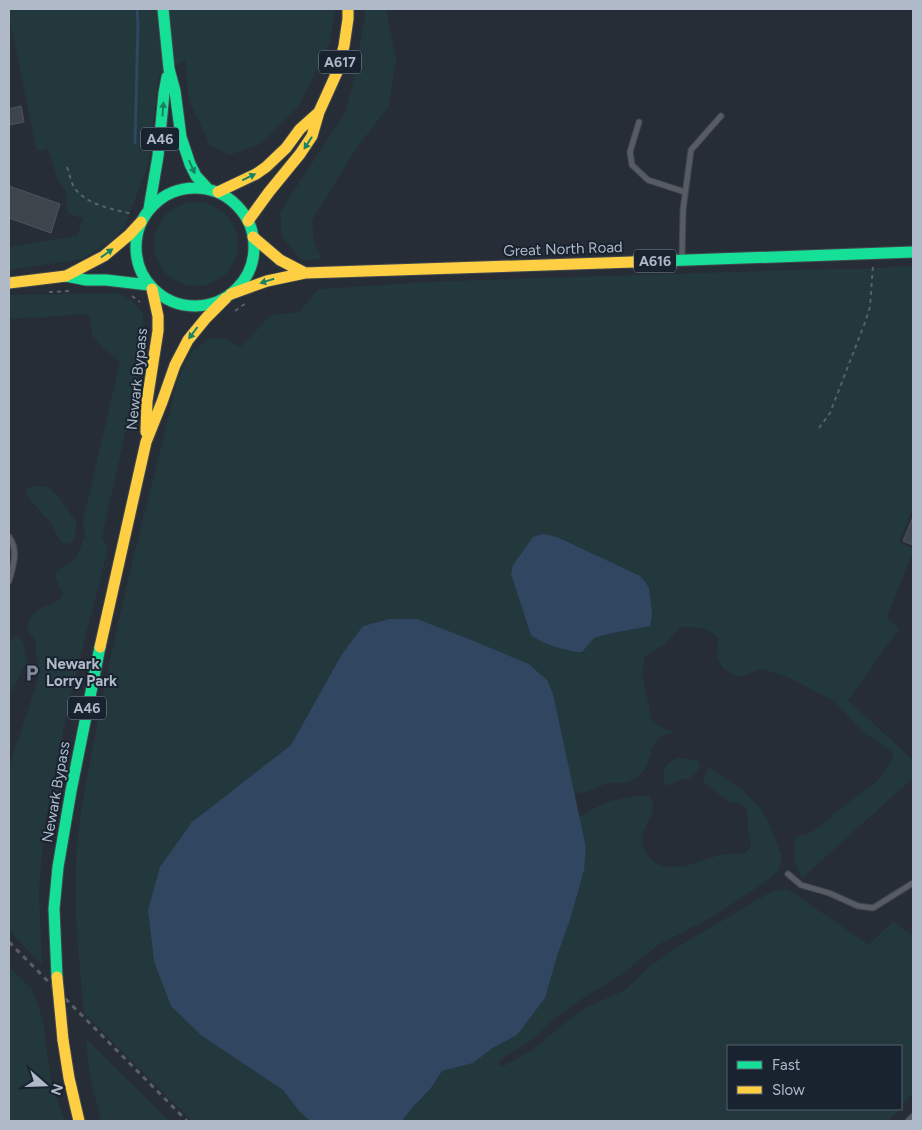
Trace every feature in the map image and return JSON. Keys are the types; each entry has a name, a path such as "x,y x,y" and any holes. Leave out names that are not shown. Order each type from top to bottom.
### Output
{"main road":[{"name":"A46","path":"163,9 169,69 175,91 181,136 196,176 213,191"},
{"name":"A617","path":"248,222 312,136 319,112 338,70 344,46 348,9"},
{"name":"A46","path":"145,216 160,139 164,93 169,69"},
{"name":"A617","path":"213,191 256,174 266,167 286,148 300,129 319,112"},
{"path":"66,276 104,256 129,235 145,216 161,198 176,191 191,188 213,191 228,198 243,212 253,237 254,250 250,268 244,280 229,296 209,305 190,306 172,302 161,296 150,287 140,271 136,253 137,234 145,216"},
{"name":"Great North Road","path":"253,237 280,260 304,272"},
{"name":"Great North Road","path":"229,296 273,279 304,272 913,252"},
{"path":"9,283 66,276 150,287"},
{"name":"Newark Bypass","path":"146,442 147,400 157,344 158,323 150,287"},
{"name":"Newark Bypass","path":"79,1121 63,1040 55,946 54,909 58,867 69,801 91,689 146,442 175,365 188,340 206,318 229,296"}],"lane":[{"path":"682,260 682,210 692,150 721,116"},
{"path":"639,122 630,152 632,165 648,180 685,192"},
{"path":"9,537 12,542 14,561 9,581"},
{"path":"788,874 801,885 829,893 858,906 873,908 913,883"},
{"path":"908,1121 913,1116"}],"path":[{"path":"67,167 76,190 88,199 100,206 145,216"},
{"path":"819,428 830,413 870,307 874,263"}],"green space":[{"path":"9,9 335,9 330,42 298,107 261,144 229,155 210,145 189,101 185,60 159,76 148,166 124,227 111,241 82,259 9,270 9,247 77,236 83,219 68,213 65,190 57,178 48,148 39,151 36,149 9,18"},
{"path":"365,9 386,9 396,59 389,106 356,149 312,220 314,242 322,259 301,260 282,237 280,212 346,111 353,82"},
{"path":"196,202 219,209 231,221 238,244 231,267 219,279 196,286 173,279 161,267 154,244 161,221 173,209"},
{"path":"913,266 913,508 899,542 913,549 913,552 887,617 899,629 848,700 913,760 913,778 802,878 794,858 796,836 815,830 876,782 893,759 892,752 862,731 834,701 788,677 762,669 739,677 723,669 717,658 718,638 714,634 705,629 680,627 664,645 645,656 642,675 650,718 659,726 674,732 658,738 646,768 638,777 624,783 607,783 589,791 574,794 553,694 540,673 529,664 474,641 389,619 363,626 342,654 291,745 192,822 202,1036 283,1090 299,1111 310,1121 192,1121 84,1013 76,888 78,833 115,638 178,379 193,349 196,350 207,339 224,338 240,347 271,315 299,312 319,289 448,281 870,269"},
{"path":"117,293 131,300 143,313 144,348 102,537 108,549 70,697 44,828 39,891 42,965 9,930 9,767 39,677 35,640 27,629 30,618 37,610 59,600 63,593 55,578 57,571 77,557 85,535 83,521 120,362 105,350 93,336 89,314 9,319 9,295"},
{"path":"35,486 48,487 58,496 76,521 75,539 68,544 61,542 50,522 27,496 26,488"},
{"path":"17,636 23,641 27,662 9,695 9,642"},
{"path":"679,758 697,760 700,768 690,779 684,779 666,786 663,778 664,771 670,763"},
{"path":"710,768 741,789 759,806 768,821 781,853 778,871 768,880 712,917 658,945 621,975 556,1017 539,1034 498,1063 502,1067 532,1050 587,1007 625,990 649,967 676,948 769,893 782,889 789,890 869,945 893,921 913,937 913,1093 902,1106 902,1045 727,1045 727,1110 899,1110 888,1121 402,1121 431,1088 442,1071 473,1063 494,1047 517,1035 557,956 570,920 586,847 579,818 594,808 612,801 649,796 653,808 643,833 643,846 650,858 658,864 667,867 688,865 726,854 744,854 751,847 747,809 739,804 728,801 703,782 707,769"},
{"path":"9,967 32,989 43,1021 51,1082 65,1121 9,1121"},
{"path":"86,1039 169,1121 101,1121 90,1078"}],"water":[{"path":"543,534 557,537 640,576 649,588 652,614 650,626 594,638 582,652 555,647 531,635 511,574 513,565 533,537"},
{"path":"389,619 417,619 474,641 529,664 547,680 553,694 586,847 584,870 545,998 517,1035 494,1047 473,1063 442,1071 431,1088 402,1121 310,1121 299,1111 283,1090 202,1036 171,1006 154,961 148,910 160,867 192,822 291,745 342,654 363,626"}],"building":[{"path":"21,106 24,122 9,125 9,109"},
{"path":"9,186 60,204 51,233 9,218"},
{"path":"913,517 913,545 903,541"}],"waterway":[{"path":"135,143 137,9"}],"railway":[{"path":"9,942 187,1121"}],"traffic: fast":[{"path":"163,9 169,69 175,91 181,137 196,176 208,189"},
{"path":"149,209 158,156 167,77"},
{"path":"195,188 218,192 237,205 250,224 254,247 250,270 237,289 218,302 195,306 172,302 153,289 140,270 136,247 140,224 153,205 172,192 195,188"},
{"path":"633,262 913,252"},
{"path":"66,276 86,280 106,280 149,285"},
{"path":"57,977 54,909 58,867 100,647"}],"traffic: slow":[{"path":"248,221 312,136 319,112 338,70 344,46 348,9"},
{"path":"218,192 256,174 266,167 286,148 300,129 319,112"},
{"path":"9,283 66,276 104,256 141,222"},
{"path":"253,237 280,260 305,273"},
{"path":"231,294 267,281 305,273 633,262"},
{"path":"146,432 147,401 158,331 158,316 152,289"},
{"path":"100,647 146,442 175,365 188,340 226,298"},
{"path":"57,977 63,1040"},
{"path":"63,1040 79,1121"}],"place":[{"name":"Newark Lorry Park","path":"32,673"}]}
